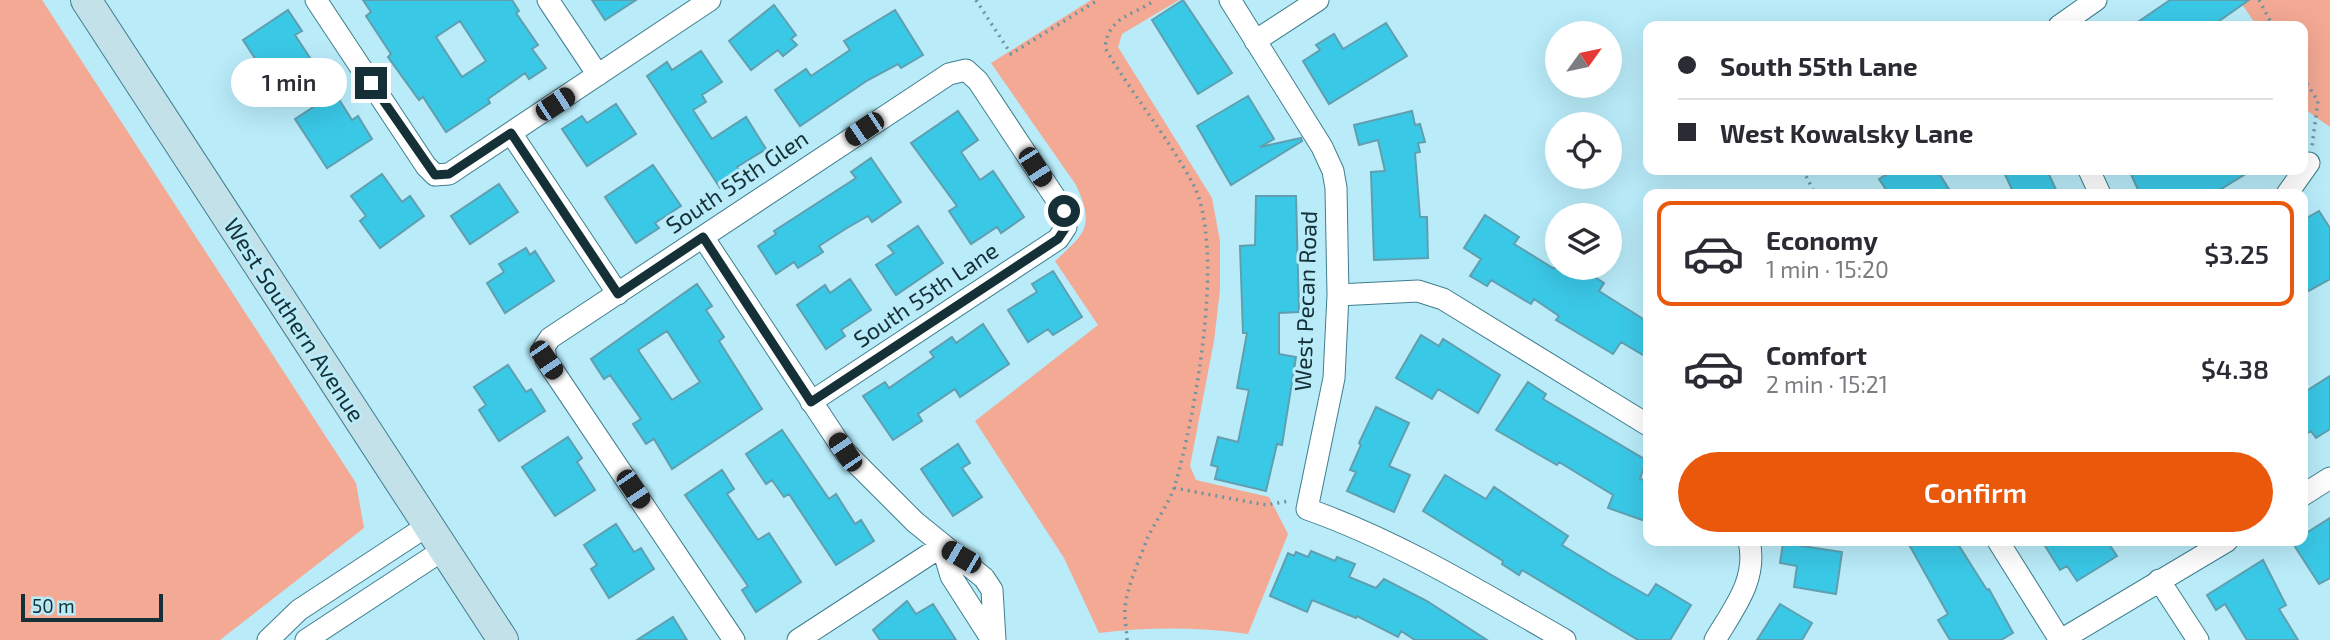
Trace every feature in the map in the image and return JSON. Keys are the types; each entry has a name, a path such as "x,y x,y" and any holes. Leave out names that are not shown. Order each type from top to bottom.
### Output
{"main road":[{"name":"West Southern Avenue","path":"86,0 503,640"}],"street":[{"path":"316,0 426,166 435,175 449,174 710,0"},
{"path":"548,0 598,75"},
{"name":"West Pecan Road","path":"1230,0 1322,147 1333,171 1336,188 1338,295 1334,378 1309,497"},
{"path":"1255,41 1318,0"},
{"path":"2066,21 2096,0"},
{"name":"South 55th Lane","path":"811,402 1058,239 1066,227 1064,211 978,81 966,71"},
{"name":"South 55th Glen","path":"734,640 546,360 544,347 550,338 949,74 966,71"},
{"path":"511,133 618,294"},
{"path":"703,237 845,452 873,483 942,546 961,557 984,578 992,590 993,640"},
{"path":"1338,295 1418,291 1443,299 1643,422"},
{"path":"2308,492 2330,478"},
{"path":"1309,497 1307,509 1339,520 1431,564 1565,640"},
{"path":"268,640 299,610 427,526"},
{"path":"942,546 951,576 993,640"},
{"path":"798,640 942,546"},
{"path":"1715,640 1748,585 1754,560 1750,546"},
{"path":"2001,546 2061,640 2218,546"},
{"path":"306,640 443,550"},
{"path":"961,593 984,578"},
{"path":"2159,580 2198,640"},
{"path":"329,590 345,614"}],"path":[{"path":"976,0 1011,54 1098,0"},
{"path":"1127,640 1125,608 1128,596 1148,538 1174,488 1186,438 1206,311 1209,261 1207,228 1193,183 1105,48 1107,35 1115,22 1155,0"},
{"path":"2259,0 2270,21"},
{"path":"2308,86 2318,101 2309,163"},
{"path":"1174,488 1266,505 1309,497"}],"shaded area":[{"path":"0,0 42,0 356,483 364,528 220,640 0,640"},
{"path":"1091,0 1179,0 1122,34 1118,47 1212,198 1220,241 1220,290 1214,341 1190,466 1196,480 1269,497 1288,534 1248,634 1173,629 1099,633 1064,558 975,421 1098,325 1055,261 1074,243 1084,228 1086,220 1082,199 1076,185 991,63"},
{"path":"2239,0 2330,0 2330,127 2308,111 2308,21 2254,21"}],"building":[{"path":"363,0 512,0 519,11 516,13 538,45 532,49 546,68 529,79 525,73 488,99 490,103 446,132 423,97 419,100 388,57 391,54 366,16 371,12","holes":["460,21 486,61 462,77 436,37"]},
{"path":"592,0 636,0 605,20"},
{"path":"1183,0 1232,73 1198,94 1152,20"},
{"path":"2170,0 2249,0 2219,21 2139,21"},
{"path":"774,5 796,35 791,39 797,45 783,56 778,50 751,70 729,41"},
{"path":"288,10 302,31 295,35 314,64 283,85 269,64 262,69 243,40"},
{"path":"895,10 923,55 901,68 898,64 868,80 800,126 775,90 806,69 811,76 850,50 844,41"},
{"path":"1386,23 1407,56 1329,104 1303,61 1320,50 1316,45 1334,34 1343,49"},
{"path":"701,51 722,82 702,95 706,102 693,110 712,139 746,117 766,149 737,167 742,174 720,188 647,76 667,62 672,70"},
{"path":"335,93 352,120 358,116 372,139 327,168 295,119"},
{"path":"1248,96 1274,139 1260,147 1301,138 1302,141 1231,185 1197,126"},
{"path":"616,104 636,134 587,166 562,129 582,116 587,123"},
{"path":"958,111 978,140 961,152 980,180 993,171 1024,217 1001,233 997,227 971,244 949,211 957,206 911,143"},
{"path":"1412,111 1415,125 1420,124 1425,142 1418,143 1420,152 1415,153 1420,217 1427,217 1428,258 1374,260 1371,172 1385,171 1378,140 1359,145 1354,125"},
{"path":"871,158 901,202 872,222 868,216 847,228 819,246 823,252 798,268 794,262 776,274 758,246 776,234 774,231 856,178 851,172"},
{"path":"653,165 681,206 655,223 659,228 636,243 605,197"},
{"path":"382,174 402,202 410,196 424,216 380,248 360,221 366,216 351,196"},
{"path":"1886,175 1940,175 1949,189 1886,189 1879,179"},
{"path":"2005,175 2049,175 2056,189 2012,189"},
{"path":"2131,175 2244,175 2221,189 2138,189"},
{"path":"499,184 518,212 470,244 451,216"},
{"path":"1256,196 1296,196 1299,312 1279,313 1279,354 1296,357 1282,445 1277,444 1266,491 1215,479 1218,467 1211,465 1218,437 1238,442 1249,390 1237,388 1247,333 1243,333 1240,246 1255,245"},
{"path":"2319,211 2330,228 2330,279 2308,291 2308,217"},
{"path":"1485,215 1519,237 1514,244 1545,263 1545,280 1599,280 1604,283 1599,291 1643,319 1643,355 1621,342 1613,354 1556,320 1559,316 1534,299 1531,304 1491,280 1487,286 1470,276 1481,259 1464,248"},
{"path":"918,226 943,263 896,295 876,265 894,253 888,246"},
{"path":"526,248 530,255 535,251 554,281 505,313 487,283 504,272 499,264"},
{"path":"1053,271 1082,317 1053,335 1048,329 1028,342 1008,310 1037,292 1032,284"},
{"path":"850,279 871,310 841,330 845,336 826,349 797,305 825,285 830,293"},
{"path":"697,284 712,306 706,310 724,337 719,341 762,409 672,469 654,439 646,444 633,424 641,419 610,375 604,379 591,359","holes":["667,331 700,382 672,400 638,350"]},
{"path":"983,324 1009,364 960,397 955,389 918,414 922,421 893,440 863,396 885,382 889,388 934,357 930,352 952,337 956,343"},
{"path":"1421,335 1439,346 1443,339 1500,375 1478,413 1438,389 1432,399 1396,378"},
{"path":"508,365 526,392 531,389 545,411 499,441 479,410 486,405 474,387"},
{"path":"2330,376 2330,429 2316,438 2311,431 2308,433 2308,390"},
{"path":"1528,382 1546,394 1543,399 1643,458 1640,479 1643,480 1643,520 1608,508 1613,495 1559,462 1557,465 1496,430"},
{"path":"1376,407 1409,423 1389,466 1410,475 1394,512 1347,491 1356,472 1350,470 1361,445 1359,443"},
{"path":"782,430 829,499 836,494 855,524 861,520 874,541 836,565 789,494 784,497 772,480 766,484 746,454"},
{"path":"568,437 582,458 577,462 595,490 555,516 522,467"},
{"path":"958,444 970,463 962,468 982,497 953,516 921,469"},
{"path":"722,470 734,489 727,494 758,540 769,533 801,582 756,612 742,590 748,586 685,495"},
{"path":"1445,475 1486,499 1494,487 1568,536 1562,545 1608,573 1648,596 1656,584 1691,605 1670,640 1638,640 1522,570 1519,575 1502,564 1503,561 1423,511"},
{"path":"2330,518 2330,578 2319,584 2295,546 2308,546 2308,532"},
{"path":"616,524 634,552 641,548 654,569 609,598 591,569 597,565 584,545"},
{"path":"1783,546 1842,552 1836,594 1794,587 1797,566 1780,563"},
{"path":"1910,546 1959,546 1987,590 1989,589 2013,633 2001,640 1950,640 1938,620 1948,614"},
{"path":"2045,546 2110,546 2117,556 2077,581 2067,566 2060,570"},
{"path":"1311,551 1335,561 1337,557 1355,564 1349,577 1376,588 1384,579 1427,601 1487,640 1415,640 1401,631 1398,637 1357,616 1356,618 1312,600 1307,612 1270,596 1288,553 1294,556 1296,552 1308,557"},
{"path":"2263,560 2286,605 2279,609 2298,640 2247,640 2225,604 2216,610 2207,595"},
{"path":"907,601 916,614 933,604 956,640 880,640 873,630"},
{"path":"1780,604 1812,623 1802,640 1757,640"},
{"path":"673,617 687,640 637,640"}],"route":[{"path":"371,83 426,166 435,175 449,174 511,133 618,294 703,237 811,402 1058,239 1066,227 1064,211"}]}
